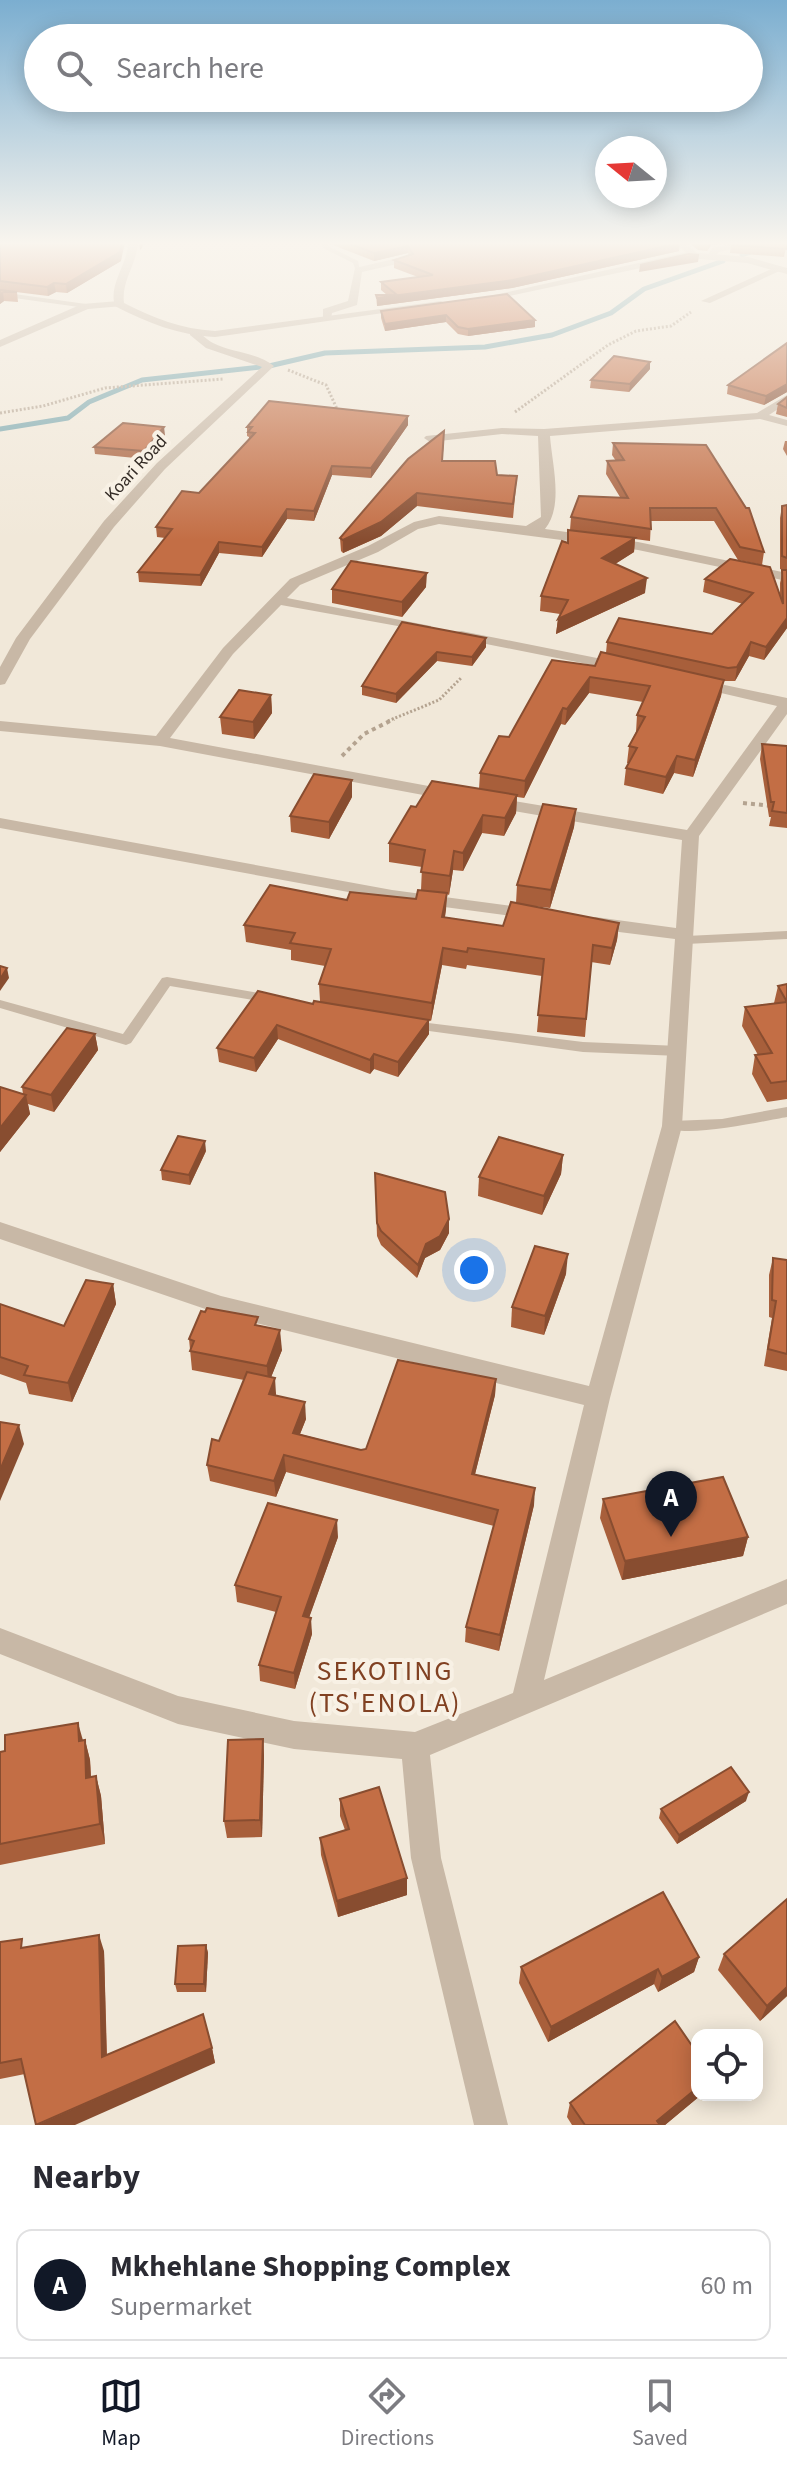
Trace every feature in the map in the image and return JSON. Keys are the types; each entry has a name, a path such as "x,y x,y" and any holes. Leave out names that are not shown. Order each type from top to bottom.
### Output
{"street":[{"path":"200,341 260,360 269,366 256,376"},
{"name":"Koari Road","path":"0,681 5,662 109,524 161,466 256,376"},
{"path":"760,416 787,398"},
{"path":"430,438 502,431 544,433 760,416 787,423"},
{"path":"527,530 540,526 547,518 544,433"},
{"path":"160,741 228,651 295,582 373,549 414,526 439,520 456,520 638,546 787,577"},
{"path":"277,600 639,670"},
{"path":"525,1702 598,1398 672,1126 691,836 786,703 683,680"},
{"path":"0,726 160,741 691,836"},
{"path":"0,823 392,895 546,916"},
{"path":"577,920 686,938"},
{"path":"0,1230 220,1305 598,1398"},
{"path":"0,1641 178,1710 294,1735 415,1746 787,1591"},
{"path":"415,1746 426,1858 491,2125"}],"lane":[{"path":"686,938 787,935"},
{"path":"0,1004 126,1040 167,981 281,1001"},
{"path":"403,1024 583,1047 679,1051"},
{"path":"672,1126 722,1124 787,1112"}],"path":[{"path":"502,431 499,422 616,341"},
{"path":"301,373 326,385 342,420"},
{"path":"0,413 43,406 105,388 256,376"},
{"path":"330,773 350,745 376,726 442,699 461,678"},
{"path":"719,798 775,806"}],"building":[{"path":"787,343 787,384 766,396 728,385"},
{"path":"614,356 650,362 630,384 591,380"},
{"path":"787,397 787,408 778,404"},
{"path":"269,401 408,416 371,468 332,466 314,511 287,509 262,547 219,542 200,575 138,572 172,529 156,527 182,491 199,493 255,433 248,432 252,427 247,427"},
{"path":"123,423 164,427 144,451 94,447"},
{"path":"444,431 442,461 495,461 497,475 517,476 513,504 417,493 381,522 343,540 340,538 408,459"},
{"path":"613,443 706,445 746,508 749,508 764,552 740,547 716,508 650,508 651,529 571,517 579,496 628,498 607,461 624,460"},
{"path":"787,505 787,558 782,556 782,506"},
{"path":"568,530 635,538 602,558 647,578 558,619 568,600 541,596 562,541 568,543"},
{"path":"730,559 770,567 783,604 782,570 787,570 787,618 766,647 751,642 737,667 728,668 607,642 619,618 712,634 753,593 705,579"},
{"path":"351,561 427,573 402,602 332,589"},
{"path":"402,622 486,638 472,657 437,652 396,694 362,686"},
{"path":"601,652 724,680 695,760 677,756 666,777 626,768 637,748 629,746 645,717 637,715 650,686 590,677 567,709 563,708 525,781 480,773 499,736 509,737 552,660 595,666"},
{"path":"239,690 271,695 253,722 220,717"},
{"path":"762,744 787,746 787,813 772,811 774,802 771,802"},
{"path":"314,774 352,780 329,822 290,816"},
{"path":"432,781 517,795 505,818 483,815 463,853 454,851 450,876 421,872 425,850 389,843 411,806 416,807"},
{"path":"543,804 576,809 551,890 517,885"},
{"path":"270,885 347,900 350,892 416,899 418,890 447,893 442,917 503,926 511,902 619,923 612,948 593,945 586,1019 538,1015 544,959 468,948 467,952 443,948 432,1003 319,984 331,949 290,943 295,933 244,925"},
{"path":"0,966 7,968 0,979"},
{"path":"787,984 787,1002 778,986"},
{"path":"258,991 313,1004 314,1001 429,1020 398,1062 374,1054 370,1060 277,1025 254,1058 217,1048"},
{"path":"787,1002 787,1081 771,1083 755,1055 772,1053 745,1007"},
{"path":"67,1028 95,1034 51,1095 22,1087"},
{"path":"0,1087 26,1095 0,1128"},
{"path":"178,1136 205,1141 189,1175 161,1170"},
{"path":"499,1137 563,1155 544,1196 479,1177"},
{"path":"375,1173 445,1192 449,1219 440,1236 426,1244 418,1265 381,1231 377,1223"},
{"path":"535,1246 568,1254 545,1316 512,1307"},
{"path":"773,1258 787,1260 787,1354 768,1349 776,1301 772,1300"},
{"path":"86,1280 113,1284 68,1383 24,1375 28,1366 0,1357 0,1304 64,1326"},
{"path":"207,1308 258,1317 255,1325 280,1330 267,1366 190,1351 194,1341 189,1339 201,1311 205,1312"},
{"path":"398,1360 496,1379 472,1474 535,1488 500,1635 466,1627 498,1510 284,1455 274,1481 207,1465 212,1439 219,1441 247,1372 275,1378 269,1394 305,1402 293,1433 366,1449"},
{"path":"0,1422 19,1425 0,1470"},
{"path":"723,1477 748,1537 625,1561 603,1499"},
{"path":"268,1503 337,1520 303,1616 311,1618 294,1673 259,1665 281,1597 235,1585"},
{"path":"78,1723 79,1741 85,1740 86,1778 96,1776 100,1824 0,1844 0,1752 5,1751 5,1735"},
{"path":"263,1739 260,1820 224,1821 228,1740"},
{"path":"731,1767 749,1792 679,1835 661,1809"},
{"path":"379,1787 407,1878 337,1901 320,1838 349,1829 340,1799"},
{"path":"663,1892 699,1957 662,1977 658,1969 551,2027 521,1967"},
{"path":"787,1899 787,1987 767,2006 724,1954"},
{"path":"99,1935 102,2057 203,2014 212,2048 36,2125 21,2059 0,2063 0,1942 22,1939 21,1948"},
{"path":"206,1945 204,1984 175,1984 178,1946"},
{"path":"675,2021 691,2044 691,2093 657,2121 660,2125 585,2125 570,2103"}],"waterway":[{"path":"0,429 68,418 89,402 142,380 269,366 325,353 485,347 518,341"}],"place":[{"name":"Mkhehlane Shopping Complex","path":"671,1537"}],"district":[{"name":"SEKOTING (TS'ENOLA)","path":"385,1687"}]}
